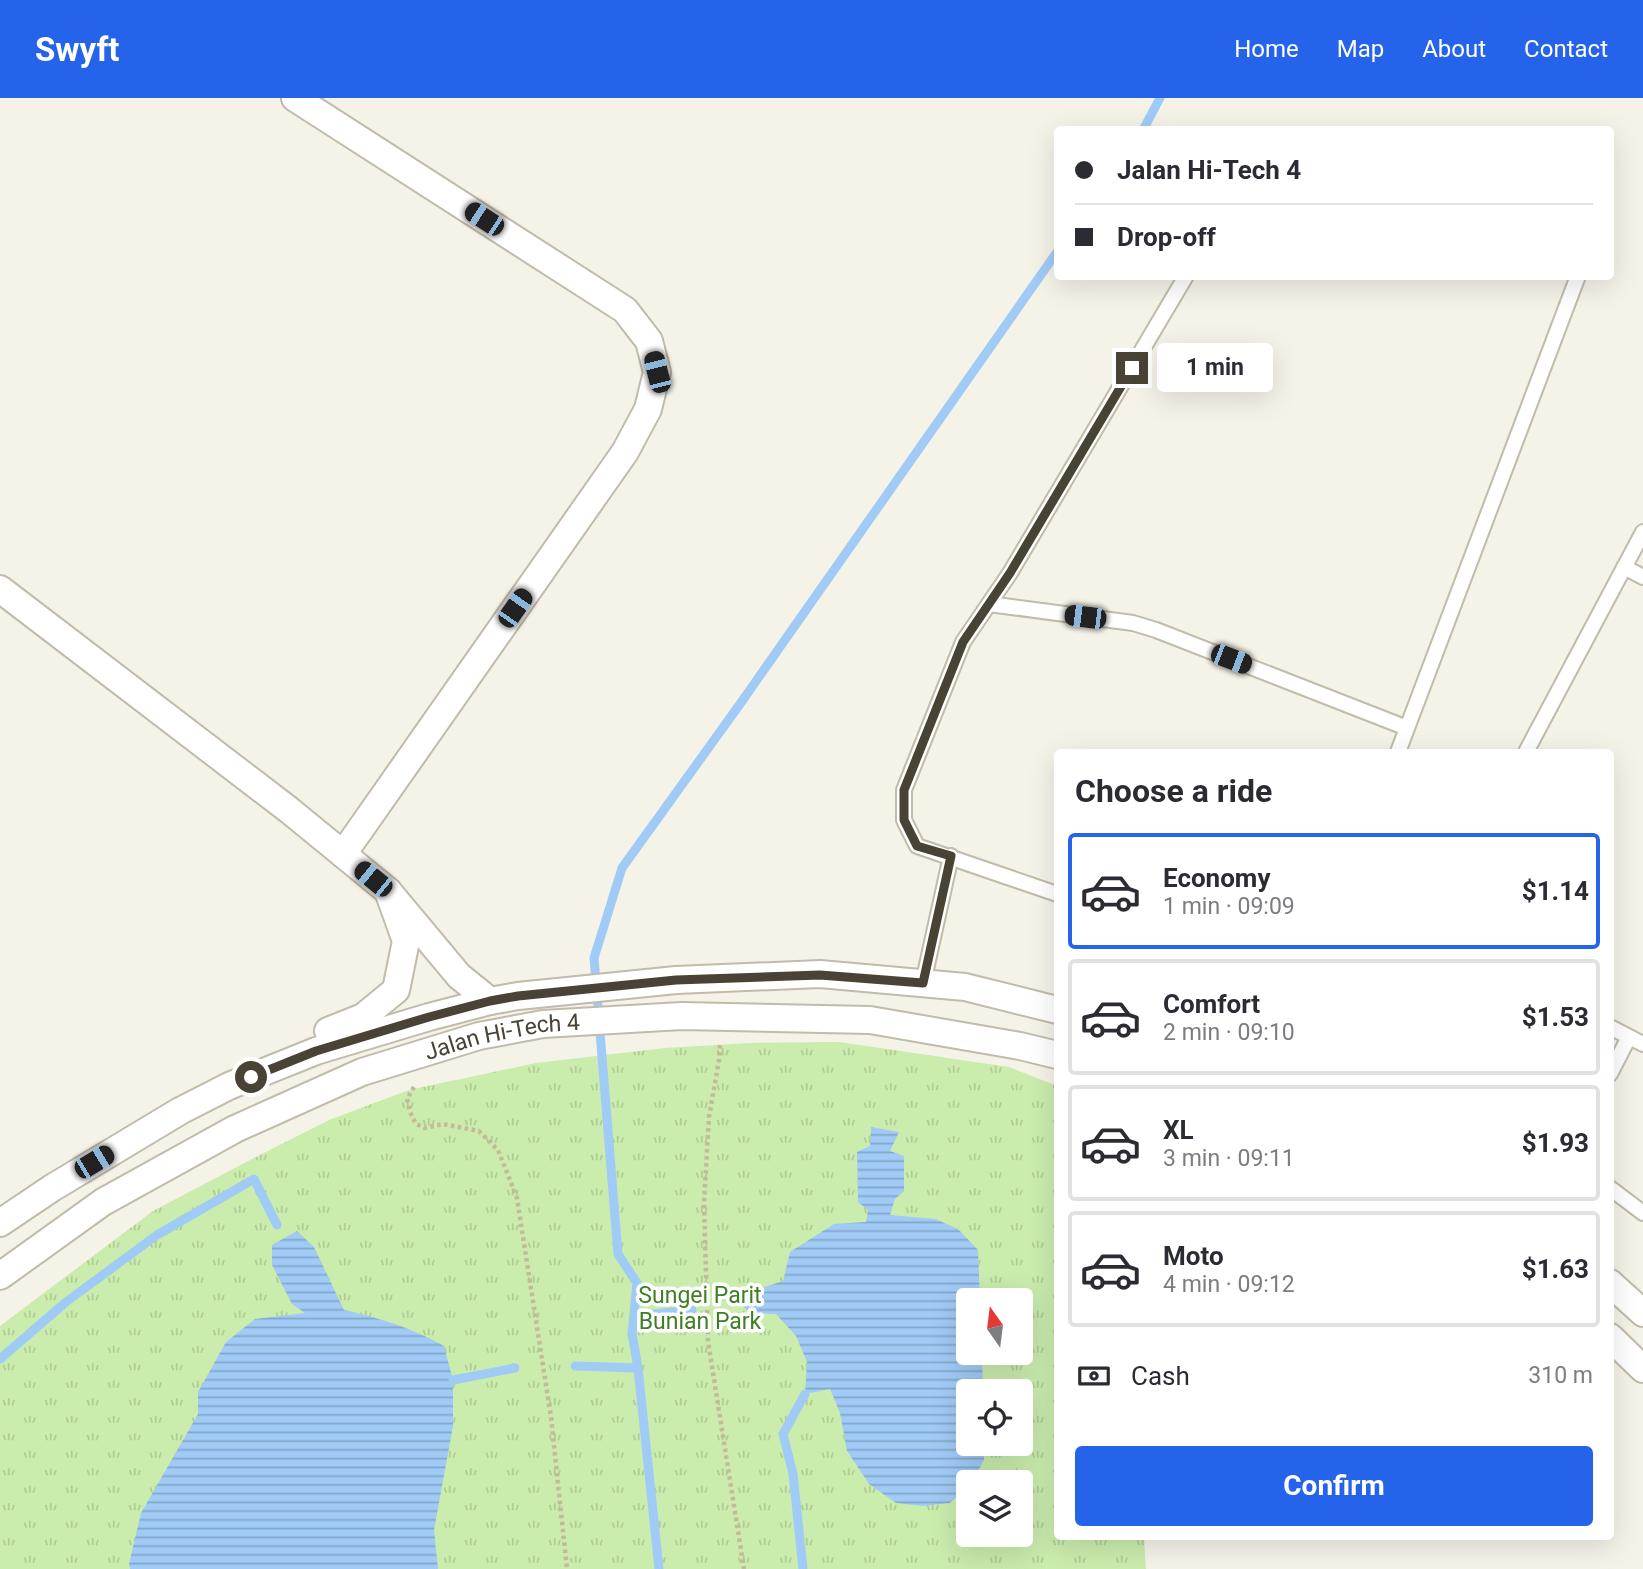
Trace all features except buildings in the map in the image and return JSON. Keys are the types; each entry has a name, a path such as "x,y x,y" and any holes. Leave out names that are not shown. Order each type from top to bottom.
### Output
{"street":[{"path":"295,98 625,310 649,341 657,372 648,409 625,452 343,854"},
{"path":"0,589 289,810 388,891 459,976 490,1001"},
{"path":"229,1086 309,1039 363,1017 396,990 405,941 388,891"},
{"name":"Jalan Hi-Tech 4","path":"0,1223 52,1188 180,1111 229,1086 316,1051 490,1001 676,980 820,975 965,987 1054,1009"},
{"name":"Jalan Hi-Tech 4","path":"0,1276 103,1202 235,1129 362,1072 480,1036 542,1024 682,1016 870,1020 1054,1054"},
{"path":"1614,1287 1643,1312"},
{"path":"1614,1341 1643,1369"}],"lane":[{"path":"1054,893 917,846 904,820 904,790 963,642 1010,573 1184,280"},
{"path":"1399,749 1576,280"},
{"path":"1528,749 1643,532"},
{"path":"1624,567 1643,577"},
{"path":"989,604 1133,623 1407,728"},
{"path":"923,983 951,856"},
{"path":"1614,1029 1643,1044"},
{"path":"1614,1066 1629,1037"},
{"path":"1614,1191 1643,1213"}],"path":[{"path":"721,1037 709,1117 704,1203 708,1340 744,1569"},
{"path":"417,1082 407,1099 416,1124 425,1128 443,1124 478,1131 498,1150 517,1198 551,1417 566,1569"}],"green space":[{"name":"Sungei Parit Bunian Park","path":"839,1042 1009,1067 1054,1085 1054,1540 1144,1540 1146,1569 0,1569 0,1326 153,1211 329,1120 409,1090 536,1063 665,1048"}],"water":[{"path":"871,1127 899,1132 890,1151 904,1156 904,1191 895,1199 890,1215 935,1219 958,1229 978,1250 980,1288 956,1288 956,1365 982,1365 983,1379 956,1379 956,1456 984,1456 984,1460 979,1470 956,1470 956,1498 950,1503 923,1506 896,1503 869,1484 847,1451 840,1413 830,1389 805,1394 807,1362 796,1336 776,1314 752,1313 736,1302 746,1293 783,1281 790,1252 834,1224 866,1222 868,1210 858,1202 857,1152 870,1146"},
{"path":"297,1231 314,1247 344,1310 396,1324 444,1346 453,1380 453,1426 434,1530 438,1569 130,1569 141,1513 198,1414 198,1392 226,1342 255,1319 305,1313 292,1304 272,1265 272,1245"}],"waterway":[{"path":"1145,126 1160,98"},
{"path":"659,1569 632,1334 637,1283 618,1254 594,958 622,868 1054,256"},
{"path":"0,1359 66,1302 157,1235 254,1179 277,1225"},
{"path":"634,1316 692,1310"},
{"path":"575,1366 638,1368"},
{"path":"453,1380 515,1368"},
{"path":"803,1569 793,1474 783,1434 805,1394"}],"route":[{"path":"251,1077 316,1051 429,1017 518,996 676,980 820,975 923,983 951,856 917,846 904,820 904,790 963,642 1010,573 1132,368"}]}
